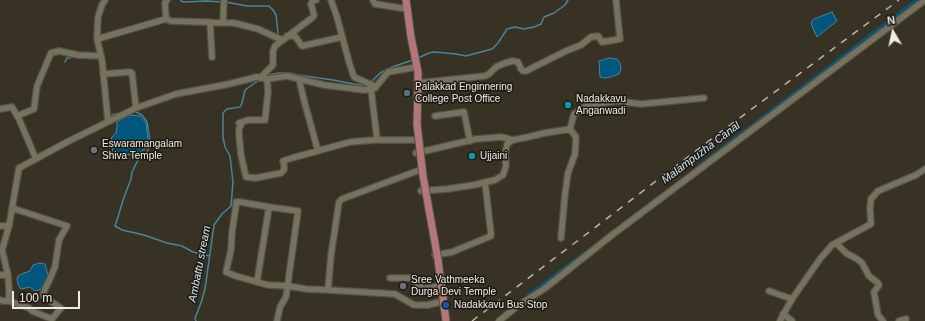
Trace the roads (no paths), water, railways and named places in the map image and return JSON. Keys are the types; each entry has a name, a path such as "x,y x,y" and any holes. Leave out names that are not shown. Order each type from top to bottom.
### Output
{"main road":[{"path":"406,0 416,62 418,83 417,124 423,176 438,260 446,321"}],"street":[{"path":"105,0 98,17 97,39 101,56 108,122"},
{"path":"166,0 164,3 166,19"},
{"path":"263,78 271,67 274,46 278,39 287,36 313,17 314,15 311,4 316,0"},
{"path":"331,0 354,78 366,82 373,87 377,138 374,140"},
{"path":"373,0 375,4 408,9"},
{"path":"418,83 485,76 496,67 513,61 518,62 521,69 526,71 581,45 590,37 598,36 602,42 620,39 616,0"},
{"path":"499,321 544,289 612,235 925,0"},
{"path":"223,23 224,3"},
{"path":"97,39 166,19 171,21 234,23 258,29 278,39"},
{"path":"210,22 212,57"},
{"path":"287,36 296,36 302,46 342,37"},
{"path":"17,116 34,109 37,86 51,53 59,52 101,56"},
{"path":"9,301 8,275 2,250 9,226 20,168 67,142 136,108 176,94 256,77 263,78 287,76 324,85 364,90 373,87 388,72 416,62"},
{"path":"103,74 132,73 136,108"},
{"path":"263,78 268,92 265,120 248,120 239,123 241,125 239,129 241,156 246,177 256,178 281,173 284,170 283,161 350,142 374,140 416,140"},
{"path":"299,79 318,151"},
{"path":"570,129 574,114 586,106 616,101 641,104 704,98"},
{"path":"0,110 12,108 36,159"},
{"path":"434,116 464,112 470,140"},
{"path":"416,153 476,139 502,138 513,140 570,129"},
{"path":"561,238 568,173 575,154 576,143 576,137 570,129"},
{"path":"420,191 474,185 495,180 503,176 506,166 505,154 507,144 513,140"},
{"path":"780,321 792,299 820,259 832,245 871,224 871,199 878,191 916,175 925,169"},
{"path":"328,290 331,255 339,202 342,199 417,171"},
{"path":"435,255 452,252 491,236 485,182"},
{"path":"277,321 280,307 286,297 288,286 298,211 236,202 231,250 226,272 268,285 288,286 306,289 395,294 414,305 428,305 440,302"},
{"path":"0,300 9,301 29,308 32,311 52,319 61,308 47,299 44,295 45,289 55,267 59,240 67,226 12,208"},
{"path":"257,282 269,208"},
{"path":"0,226 9,226"},
{"path":"836,243 846,253 862,263 869,276 878,283 879,285 874,292 880,321"},
{"path":"0,275 8,275"},
{"path":"390,278 411,278 423,289 438,286"},
{"path":"769,291 792,299"},
{"path":"784,314 792,321"},
{"path":"878,315 883,321"},
{"path":"898,321 906,319"}],"water":[{"path":"832,12 837,21 817,37 811,22 814,19"},
{"path":"609,58 617,59 620,63 621,69 619,74 605,78 600,77 599,61"},
{"path":"129,115 140,116 146,123 148,141 144,150 135,155 113,153 111,138 116,133 117,122"},
{"path":"40,263 45,264 48,275 44,288 35,291 30,287 21,289 18,284 18,276 30,271 33,265"}],"waterway":[{"name":"Ambattu stream","path":"181,0 184,2 222,2"},
{"path":"418,58 434,52 466,56 492,49 507,29 515,27 524,29 541,24 544,17 554,13 565,5 568,0"},
{"name":"Malampuzha Canal","path":"704,163 918,0"},
{"name":"Ambattu stream","path":"226,2 247,6 269,6 276,15 277,36"},
{"path":"65,62 67,58 75,57"},
{"path":"371,82 380,73 413,60"},
{"name":"Ambattu stream","path":"266,76 279,73 290,73 364,86 366,85"},
{"name":"Ambattu stream","path":"196,321 195,318 205,289 214,225 222,214 231,206 233,182 230,156 225,147 223,137 223,113 227,109 240,107 245,90 259,80"},
{"path":"136,112 142,115 147,122 150,140 149,147 147,152 138,160 132,172 115,226 122,230 182,246 193,252 209,256"},
{"path":"110,115 117,114"},
{"name":"Malampuzha Canal","path":"530,295 584,254"}],"railway":[{"path":"472,321 718,134 899,0"}],"place":[{"name":"Palakkad Enginnering College Post Office","path":"407,93"},
{"name":"Nadakkavu Anganwadi","path":"568,105"},
{"name":"Eswaramangalam Shiva Temple","path":"94,150"},
{"name":"Ujjaini","path":"472,156"},
{"name":"Sree Vathmeeka Durga Devi Temple","path":"403,286"},
{"name":"Nadakkavu Bus Stop","path":"446,305"}]}
